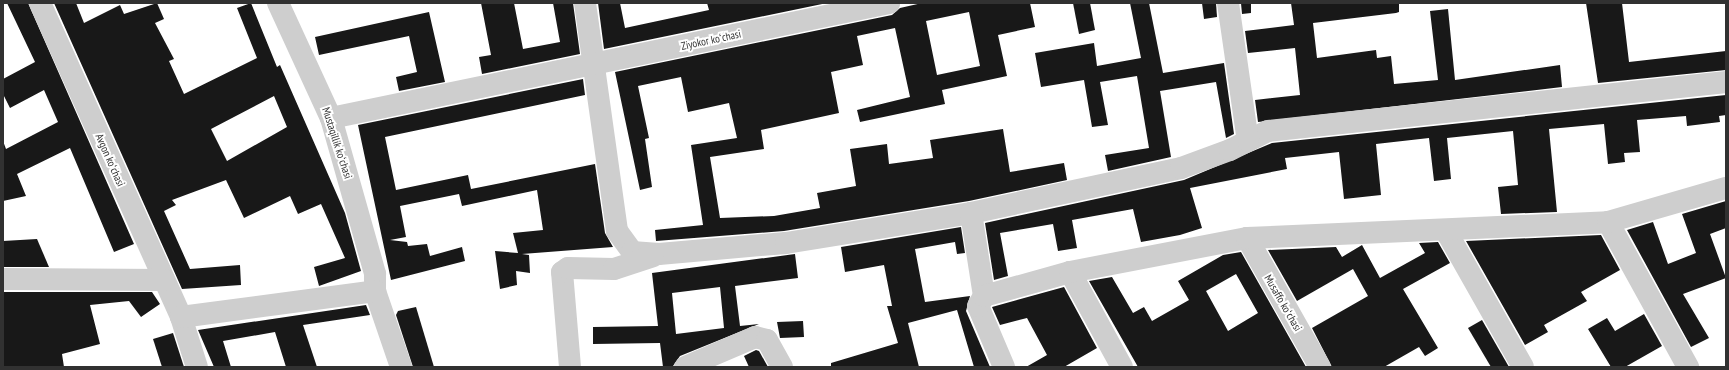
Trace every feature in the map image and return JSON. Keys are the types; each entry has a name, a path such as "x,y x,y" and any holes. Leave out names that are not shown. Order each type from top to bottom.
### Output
{"street":[{"name":"Avgon koʻchasi","path":"40,3 181,317 197,367"},
{"name":"Mustaqillik koʻchasi","path":"278,3 331,118 375,274 375,291 401,367"},
{"path":"585,3 595,65 617,231 632,252 659,254 786,243 971,213 1181,168 1248,141 1268,131 1302,125 1726,82"},
{"name":"Ziyokor koʻchasi","path":"331,118 595,65 889,3"},
{"path":"1228,3 1248,141"},
{"path":"984,296 1070,272 1246,238 1446,231 1608,222 1726,188"},
{"path":"971,213 984,296 978,306 1004,367"},
{"path":"1608,222 1688,367"},
{"path":"1446,231 1523,367"},
{"name":"Musaffo koʻchasi","path":"1246,238 1320,367"},
{"path":"570,367 562,272 568,268 614,269 659,254"},
{"path":"1070,272 1122,367"},
{"path":"3,279 164,280"},
{"path":"181,317 375,291"},
{"path":"685,367 755,338 767,340 782,367"}],"building":[{"path":"7,3 28,3 134,244 114,252 70,148 17,174 26,196 3,201 3,141 6,149 58,122 44,90 10,108 3,94 3,79 35,62"},
{"path":"54,3 76,3 84,23 120,5 124,14 157,3 164,19 155,23 174,59 169,61 184,94 257,58 237,8 251,3 277,67 280,65 345,213 361,271 319,286 314,267 345,258 321,204 298,214 290,196 244,218 226,180 172,200 176,205 164,211 190,269 240,265 241,285 182,289","holes":["274,96 287,127 227,161 211,129"]},
{"path":"481,3 514,3 523,49 560,42 553,3 573,3 580,54 482,74 479,57 491,55"},
{"path":"598,3 620,3 625,28 709,10 707,3 827,3 604,49"},
{"path":"922,3 1030,3 1035,27 998,35 1007,76 942,90 945,104 860,122 857,110 910,97 895,28 857,36 863,65 831,72 839,113 761,130 764,149 710,157 720,218 774,216 820,208 817,193 856,186 850,149 887,144 889,164 933,158 930,140 1003,129 1010,172 1064,163 1067,180 969,201 784,231 656,241 655,230 703,225 691,145 737,138 729,103 688,112 681,77 638,86 649,138 645,139 652,187 640,190 615,72 892,15 900,8","holes":["969,12 980,66 937,75 926,21"]},
{"path":"1073,3 1090,3 1095,30 1079,34"},
{"path":"1130,3 1149,3 1163,73 1224,63 1234,134 1226,138 1216,82 1160,91 1171,157 1108,171 1105,155 1149,148 1137,76 1100,82 1108,125 1092,127 1084,80 1041,87 1035,53 1094,43 1097,66 1141,58"},
{"path":"1202,3 1216,3 1217,17 1204,19"},
{"path":"1241,3 1251,3 1251,13 1242,14"},
{"path":"1291,3 1399,3 1399,12 1396,13 1313,23 1317,58 1376,50 1377,58 1391,56 1394,84 1438,80 1430,11 1448,9 1455,80 1560,65 1562,87 1258,122 1255,100 1300,95 1295,48 1248,53 1245,31 1294,25"},
{"path":"1586,3 1622,3 1629,62 1726,51 1726,70 1598,83"},
{"path":"429,12 445,82 399,91 396,77 417,72 409,36 319,55 315,37"},
{"path":"583,79 585,95 385,137 396,190 468,175 471,189 595,164 605,233 613,247 522,254 529,255 530,273 516,271 517,285 500,289 495,251 518,253 513,233 543,230 537,190 462,206 459,194 400,206 406,237 390,240 407,242 408,246 427,244 430,256 462,247 465,261 391,280 358,125"},
{"path":"1726,95 1726,115 1719,116 1720,122 1687,126 1686,116 1637,120 1640,152 1624,153 1625,162 1608,164 1604,124 1549,129 1557,212 1501,214 1498,187 1518,185 1513,131 1447,138 1451,179 1434,181 1429,138 1376,144 1381,195 1344,199 1339,152 1285,158 1287,169 1190,188 1202,228 1180,235 1141,242 1133,209 1072,220 1077,248 1058,251 1053,224 1000,233 1008,276 994,280 985,223 1184,180 1272,143"},
{"path":"1726,201 1726,228 1710,234 1726,278 1683,294 1709,338 1691,347 1627,230 1653,222 1668,264 1696,253 1682,214"},
{"path":"961,227 965,253 957,254 955,242 915,249 925,302 970,296 966,311 990,367 974,367 957,310 908,323 919,367 831,367 831,363 898,343 887,306 892,306 884,265 845,272 841,247"},
{"path":"1601,235 1620,270 1581,292 1587,301 1544,325 1548,332 1525,345 1466,241"},
{"path":"37,239 49,267 3,267 3,241"},
{"path":"1438,242 1450,263 1403,289 1438,348 1425,356 1419,347 1384,367 1332,367 1312,328 1368,296 1353,269 1297,301 1268,250 1336,247 1342,257 1362,245 1380,278 1425,253 1419,243"},
{"path":"1241,252 1306,367 1138,367 1089,281 1112,277 1133,313 1144,307 1152,321 1189,300 1178,281 1223,255","holes":["1236,274 1258,313 1228,331 1206,291"]},
{"path":"795,254 798,278 735,286 740,326 759,324 680,356 673,366 663,367 660,343 593,344 593,327 658,326 652,273","holes":["720,287 724,328 676,334 672,293"]},
{"path":"1064,287 1097,348 1064,367 1026,367 1047,355 1027,318 1000,325 992,307"},
{"path":"3,292 152,292 160,304 141,317 129,301 90,305 100,344 62,354 64,367 3,367"},
{"path":"366,305 370,315 303,325 317,367 286,367 275,332 223,341 231,367 214,367 198,330"},
{"path":"416,307 434,367 413,367 396,315 398,311"},
{"path":"1644,314 1662,346 1625,367 1611,367 1588,329 1607,318 1615,331"},
{"path":"1482,320 1509,367 1491,367 1468,328"},
{"path":"803,321 804,337 780,338 777,322"},
{"path":"173,333 184,367 162,367 153,339"},
{"path":"756,350 759,351 768,367 749,367 744,356"}]}
